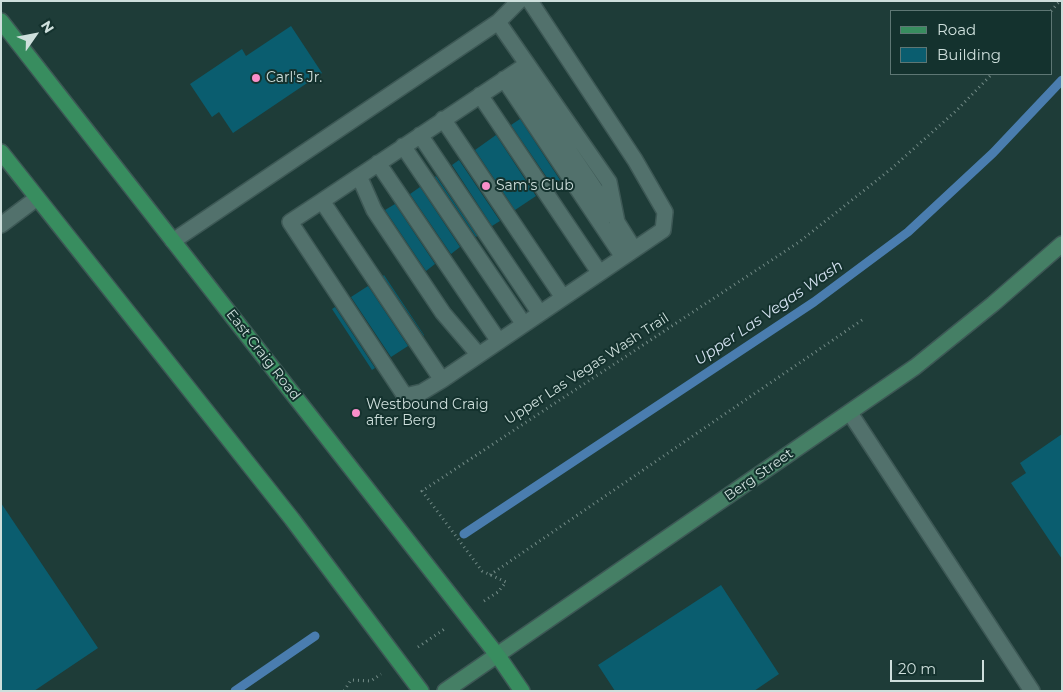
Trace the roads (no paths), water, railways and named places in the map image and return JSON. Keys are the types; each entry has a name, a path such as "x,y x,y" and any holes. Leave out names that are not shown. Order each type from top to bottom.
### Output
{"main road":[{"name":"East Craig Road","path":"1,21 498,656 522,691"},
{"path":"1,152 285,511 421,691"}],"street":[{"name":"Berg Street","path":"445,691 850,412 953,338 1062,244"}],"lane":[{"path":"173,241 498,22 519,1"},
{"path":"515,72 290,222 405,396 422,392 442,380 562,296 663,230 665,212 635,160 530,1"},
{"path":"498,22 515,72 628,253"},
{"path":"515,72 547,89 609,182 617,222 628,253"},
{"path":"480,95 599,272"},
{"path":"443,119 562,296"},
{"path":"420,135 539,312"},
{"path":"403,146 523,323"},
{"path":"378,163 498,340"},
{"path":"356,178 374,210 443,313 478,354"},
{"path":"1,225 37,198"},
{"path":"322,201 442,380"},
{"path":"850,412 1032,691"}],"waterway":[{"name":"Upper Las Vegas Wash","path":"464,534 814,302 908,232 993,153 1062,80"},
{"name":"Upper Las Vegas Wash","path":"235,691 315,636"}],"place":[{"name":"Carl's Jr.","path":"256,78"},
{"name":"Sam's Club","path":"486,186"},
{"name":"Westbound Craig after Berg","path":"356,413"}]}
